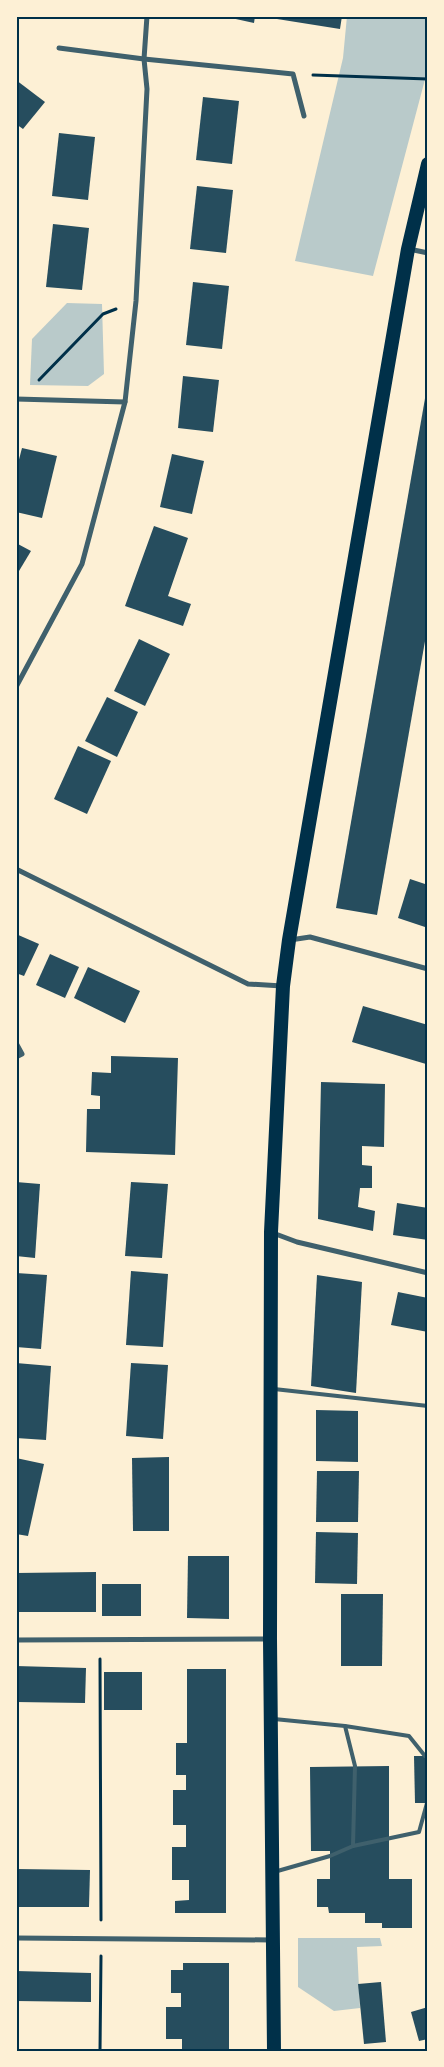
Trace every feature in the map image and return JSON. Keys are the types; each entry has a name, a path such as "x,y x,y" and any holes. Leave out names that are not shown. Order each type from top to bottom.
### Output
{"highway":[{"path":"274,2051 270,1639 271,1232 283,986 289,940 408,249 428,164"}],"street":[{"path":"16,686 82,564 125,402 136,301 147,89 144,59 147,16"},
{"path":"59,48 144,59 293,74 304,116"},
{"path":"408,249 428,253"},
{"path":"16,399 37,398 125,402"},
{"path":"16,868 248,984 283,986"},
{"path":"289,940 310,937 428,969"},
{"path":"16,1043 22,1054 16,1057"},
{"path":"271,1232 297,1242 428,1273"},
{"path":"16,1640 270,1639"},
{"path":"16,1938 273,1940"}],"lane":[{"path":"270,1388 428,1406"},
{"path":"272,1719 345,1726 409,1736 425,1756"},
{"path":"345,1726 355,1766 352,1846"},
{"path":"272,1873 330,1856 352,1846 419,1832 426,1803"}],"path":[{"path":"293,74 428,78"},
{"path":"37,398 39,378 103,314 136,301"},
{"path":"100,1640 100,2051"}],"shaded area":[{"path":"347,16 428,16 428,68 373,276 295,261 343,58"},
{"path":"67,303 102,304 104,374 88,386 30,385 32,339"},
{"path":"298,1938 380,1938 382,1946 357,1947 360,2008 334,2011 298,1987"}],"building":[{"path":"222,16 255,16 254,23"},
{"path":"278,16 342,16 340,29 277,19"},
{"path":"16,80 45,102 23,129 16,124"},
{"path":"203,97 239,101 232,164 196,160"},
{"path":"59,133 95,137 88,200 52,196"},
{"path":"197,186 233,190 226,253 190,249"},
{"path":"53,224 89,228 82,290 46,287"},
{"path":"193,282 229,286 222,349 186,345"},
{"path":"183,376 219,380 213,432 178,428"},
{"path":"427,387 428,624 377,915 336,908"},
{"path":"22,448 57,456 42,518 16,512 16,471"},
{"path":"172,454 204,461 192,514 160,507"},
{"path":"154,526 188,538 168,596 191,604 183,626 125,606"},
{"path":"16,543 31,551 16,576"},
{"path":"139,639 170,654 145,706 114,691"},
{"path":"107,697 138,712 117,757 85,741"},
{"path":"78,746 111,761 87,814 54,799"},
{"path":"410,879 428,885 428,928 398,918"},
{"path":"16,934 39,944 24,976 16,973"},
{"path":"50,954 79,967 65,998 36,985"},
{"path":"88,967 140,991 125,1023 74,998"},
{"path":"363,1006 428,1025 426,1064 352,1042"},
{"path":"111,1056 178,1058 175,1155 86,1152 87,1109 100,1109 100,1096 91,1095 92,1072 111,1073"},
{"path":"321,1082 385,1084 384,1147 362,1146 362,1165 372,1166 372,1188 360,1188 358,1207 375,1211 373,1231 318,1219"},
{"path":"16,1182 40,1184 35,1258 16,1256"},
{"path":"131,1182 168,1184 162,1258 125,1256"},
{"path":"397,1203 428,1208 428,1240 393,1235"},
{"path":"131,1271 168,1274 163,1347 126,1345"},
{"path":"16,1273 47,1275 41,1349 16,1347"},
{"path":"317,1275 362,1282 356,1393 311,1386"},
{"path":"398,1292 428,1298 428,1332 391,1325"},
{"path":"16,1363 51,1366 46,1440 16,1438"},
{"path":"131,1363 168,1365 163,1439 126,1436"},
{"path":"316,1410 358,1411 358,1462 316,1461"},
{"path":"169,1457 169,1531 133,1531 132,1458"},
{"path":"16,1458 44,1464 28,1536 16,1534"},
{"path":"317,1471 359,1471 358,1522 316,1522"},
{"path":"316,1532 358,1533 357,1584 315,1583"},
{"path":"188,1556 229,1556 229,1619 187,1618"},
{"path":"96,1572 96,1612 16,1612 16,1573"},
{"path":"102,1584 141,1584 141,1616 102,1616"},
{"path":"341,1594 383,1594 382,1666 341,1666"},
{"path":"16,1666 86,1668 85,1703 16,1702"},
{"path":"187,1669 226,1669 226,1913 175,1913 175,1901 189,1900 189,1880 172,1880 172,1847 186,1847 186,1825 173,1825 173,1790 186,1790 186,1775 176,1775 176,1743 187,1743"},
{"path":"104,1672 142,1672 142,1710 104,1710"},
{"path":"414,1756 428,1756 428,1803 415,1803"},
{"path":"389,1766 389,1879 412,1879 412,1928 382,1928 382,1923 365,1923 365,1913 329,1913 328,1907 317,1907 317,1879 330,1879 330,1851 311,1851 310,1767"},
{"path":"16,1869 90,1870 89,1907 16,1907"},
{"path":"183,1963 229,1963 229,2051 182,2051 182,2039 166,2039 166,2007 181,2007 181,1993 171,1993 171,1970 183,1970"},
{"path":"16,1971 91,1973 91,2002 16,2001"},
{"path":"381,1982 386,2042 364,2044 358,1984"},
{"path":"428,2007 428,2039 419,2041 411,2012"}]}
